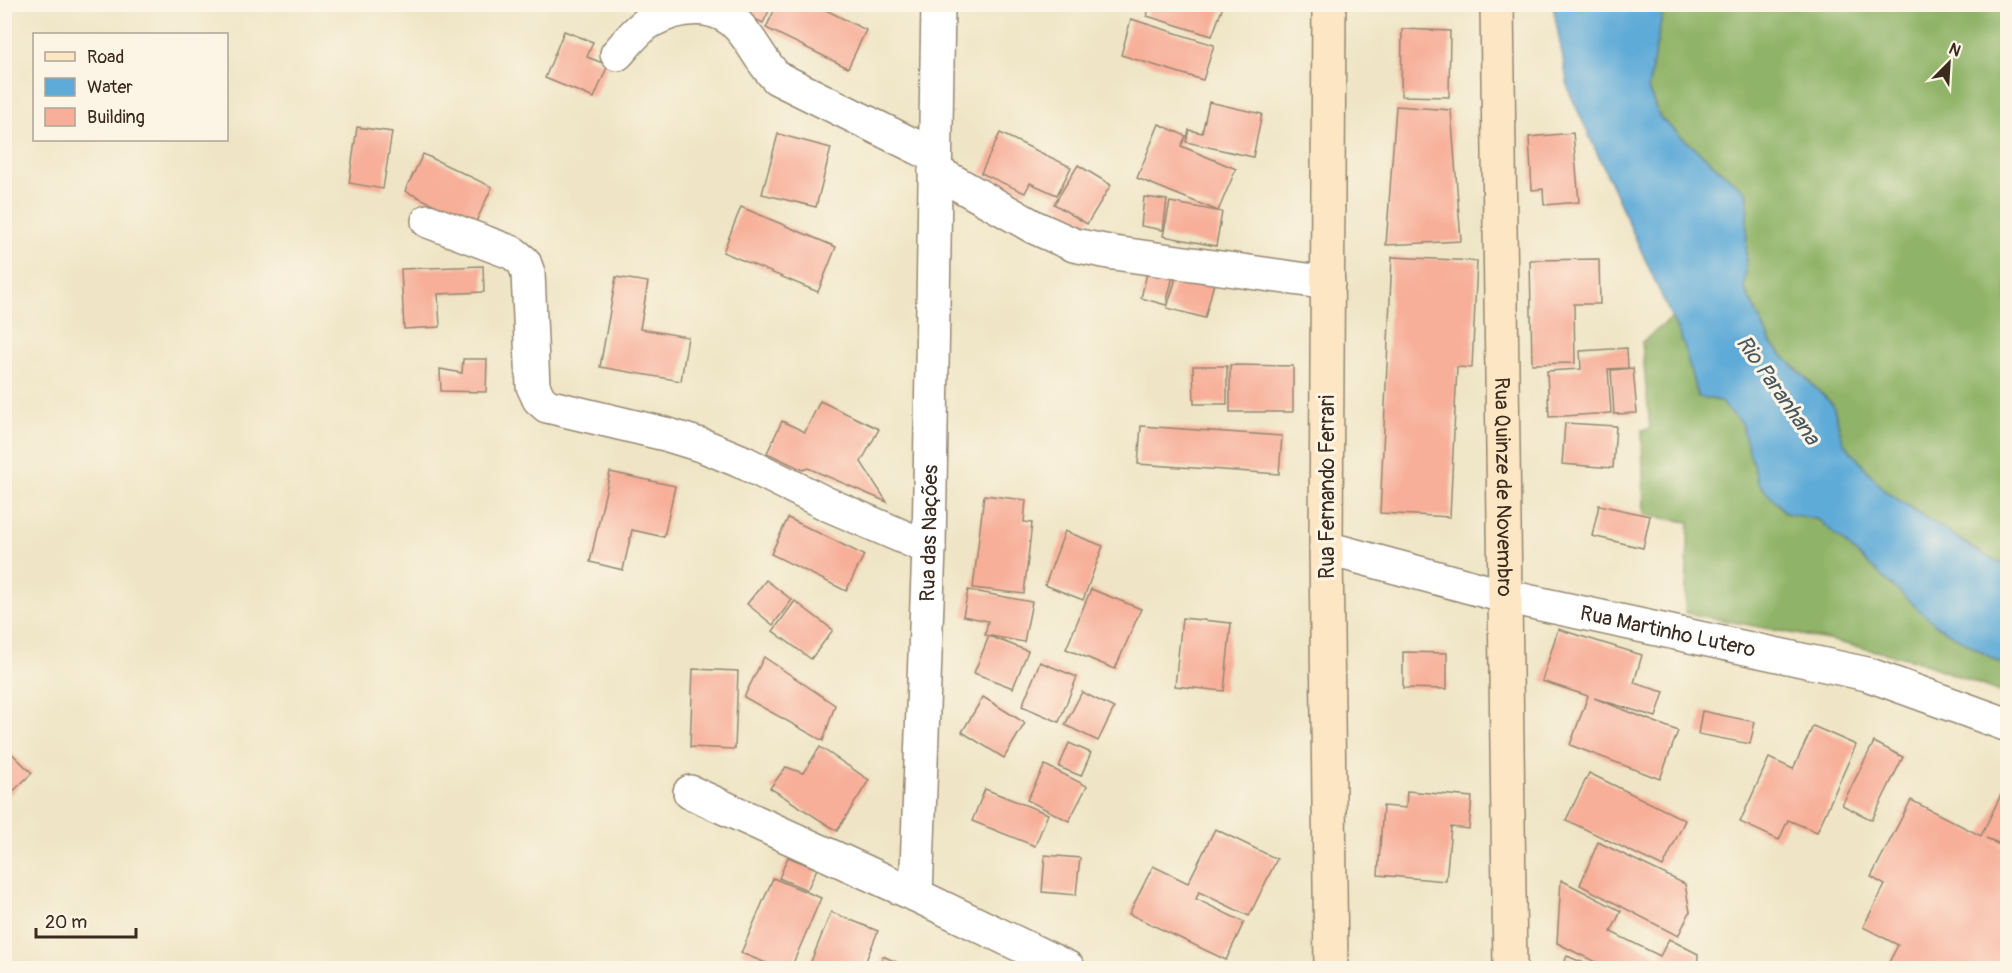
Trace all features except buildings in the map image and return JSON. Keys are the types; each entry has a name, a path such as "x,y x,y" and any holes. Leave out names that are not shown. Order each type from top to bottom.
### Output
{"main road":[{"name":"Rua Fernando Ferrari","path":"1329,4 1326,548 1331,969"},
{"name":"Rua Quinze de Novembro","path":"1497,4 1510,969"}],"street":[{"name":"Rua das Nações","path":"916,895 928,548 938,4"},
{"path":"618,54 650,21 687,8 708,8 725,14 740,27 767,69 777,78 935,163 1034,227 1074,245 1114,253 1328,283"},
{"path":"428,221 513,253 524,262 528,273 533,386 539,399 547,406 665,434 704,446 745,463 827,504 928,548"},
{"name":"Rua Martinho Lutero","path":"1326,548 1504,596 1867,674 2007,725"},
{"path":"690,792 916,895 1068,969"}],"green space":[{"path":"1660,5 2007,5 2007,566 1979,552 1885,491 1843,442 1833,405 1772,345 1745,289 1748,194 1660,118 1648,89 1663,10"},
{"path":"1672,318 1684,345 1697,396 1720,401 1742,423 1758,483 1786,513 1819,519 1936,625 2007,667 2007,695 1918,661 1833,641 1685,613 1689,522 1644,515 1642,430 1650,429 1642,342"}],"water":[{"name":"Rio Paranhana","path":"1553,5 1660,5 1663,10 1648,89 1660,118 1748,194 1745,289 1772,345 1833,405 1843,442 1885,491 1979,552 2007,566 2007,667 1936,625 1819,520 1786,513 1758,482 1741,423 1720,401 1697,396 1684,345 1569,91"}]}
